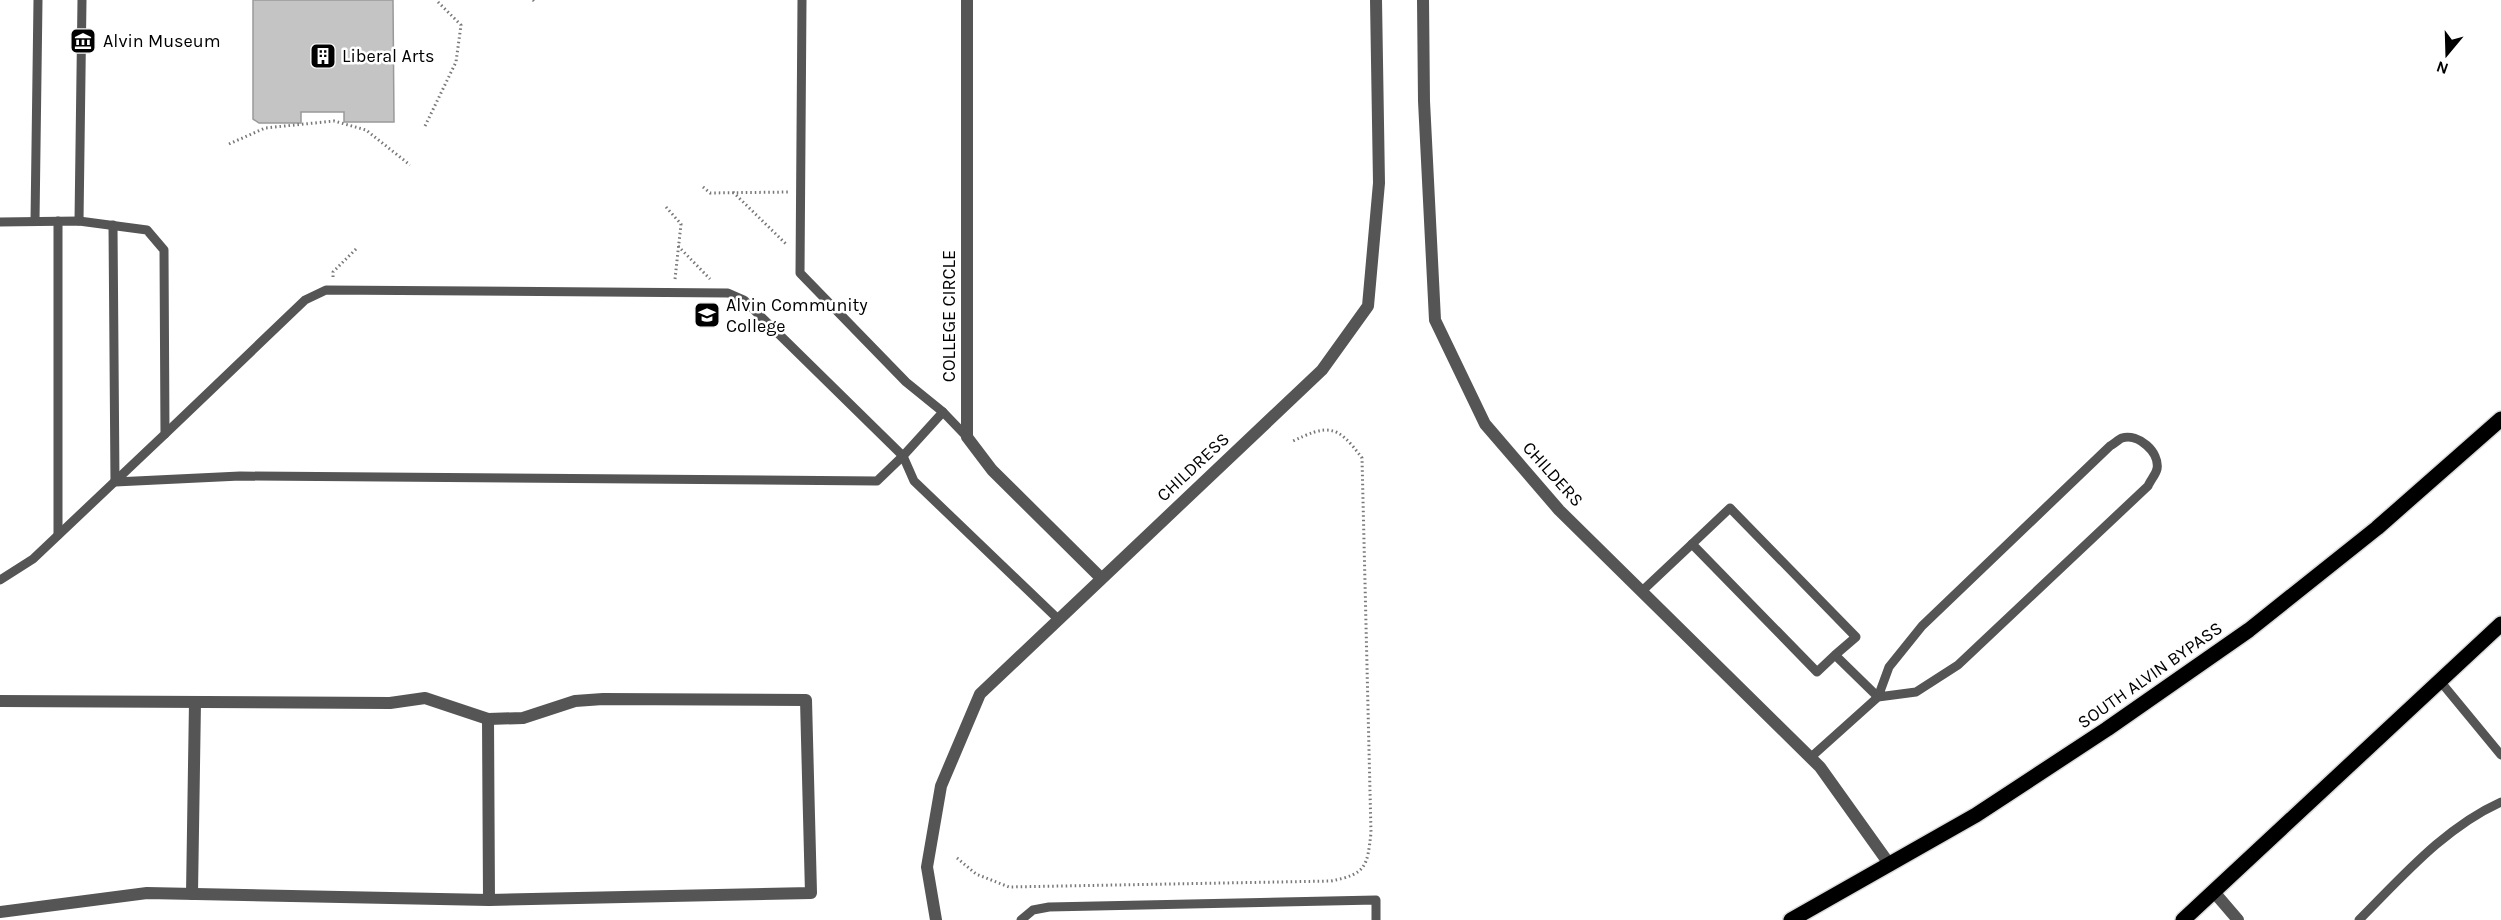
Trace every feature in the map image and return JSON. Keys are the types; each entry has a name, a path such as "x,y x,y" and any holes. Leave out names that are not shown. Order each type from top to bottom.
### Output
{"main road":[{"name":"SOUTH ALVIN BYPASS","path":"1791,920 1986,809 2107,729 2249,630 2377,528 2501,419"},
{"path":"2183,920 2501,624"}],"street":[{"name":"COLLEGE CIRCLE","path":"967,0 967,437"},
{"name":"CHILDRESS","path":"936,920 927,867 941,786 980,694 1322,370 1368,306 1379,183 1376,0"},
{"name":"CHILDERS","path":"1423,0 1424,101 1435,320 1485,424 1559,510 1820,767 1890,865"},
{"path":"967,437 992,470 1101,578"},
{"path":"0,701 390,703 425,698 488,719 523,718 575,701 603,699 806,700 811,893 489,900 147,893 0,912"},
{"path":"192,894 195,702"},
{"path":"488,719 489,900"},
{"path":"2214,892 2238,920"}],"lane":[{"path":"35,222 38,0"},
{"path":"79,221 82,0"},
{"path":"802,0 800,273 906,382 943,412 967,437"},
{"path":"58,221 58,535"},
{"path":"0,222 79,221 147,230 164,250 165,434"},
{"path":"113,225 115,482"},
{"path":"0,580 33,559 305,300 326,290 711,292 728,293 744,300 903,456 914,481 1058,619"},
{"path":"115,482 240,476 877,481 943,412"},
{"path":"1810,758 1878,697 1889,667 1922,626 2110,446 2122,438 2136,438 2148,446 2156,456 2157,469 2148,486 1958,665 1916,692 1878,697"},
{"path":"1641,592 1730,508 1856,637 1816,672 1692,544"},
{"path":"1835,655 1878,697"},
{"path":"2440,681 2501,755"},
{"path":"2359,920 2456,829 2479,812 2501,802"},
{"path":"1021,920 1033,910 1049,907 1376,900 1376,920"}],"path":[{"path":"425,126 456,62 461,25 436,0"},
{"path":"229,144 265,128 334,121 366,130 410,165"},
{"path":"704,187 710,193 791,192"},
{"path":"732,192 792,250"},
{"path":"666,207 681,224 675,281"},
{"path":"678,246 712,281"},
{"path":"333,278 333,272 358,247"},
{"path":"957,858 976,874 1009,887 1331,881 1346,878 1360,871 1368,861 1371,833 1362,458 1348,438 1335,431 1316,430 1291,442"}],"building":[{"name":"Liberal Arts","path":"253,0 393,0 394,122 344,122 344,112 301,112 301,123 259,123 253,119"}],"place":[{"name":"Alvin Museum","path":"83,41"},
{"name":"Liberal Arts","path":"323,56"},
{"name":"Alvin Community College","path":"707,315"}]}
